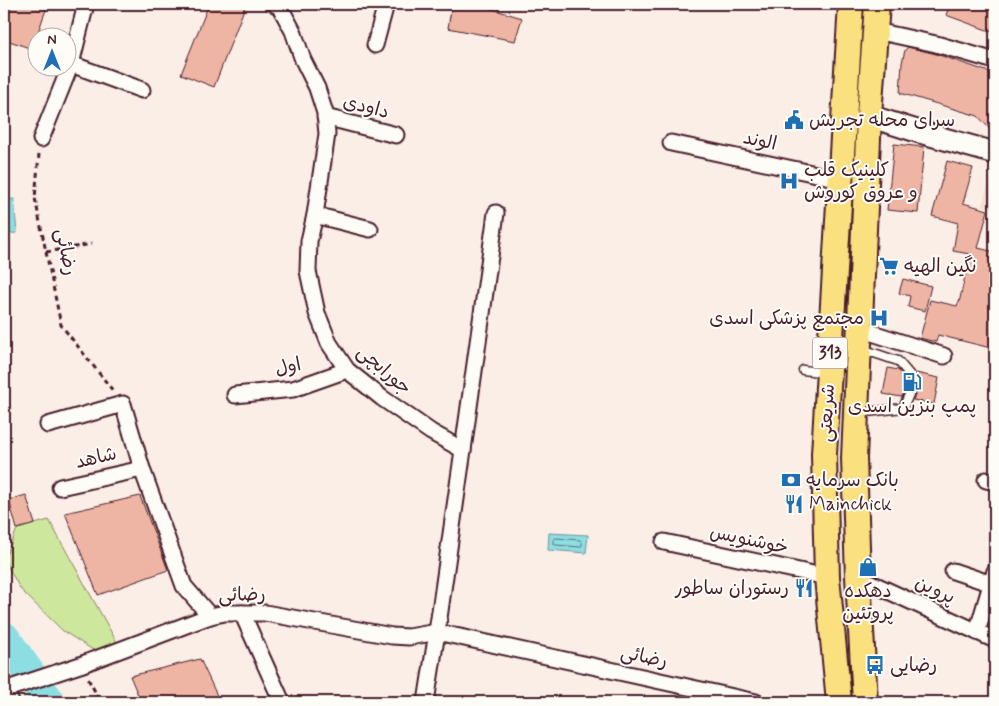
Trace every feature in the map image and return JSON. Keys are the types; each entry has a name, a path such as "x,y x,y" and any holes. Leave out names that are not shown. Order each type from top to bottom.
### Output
{"main road":[{"name":"شریعتی","path":"839,702 827,577 824,454 851,4"},
{"name":"شریعتی","path":"865,702 854,458 869,116 877,4"},
{"path":"869,116 995,152"}],"street":[{"path":"78,36 86,4"},
{"name":"جورابچی","path":"275,4 280,7 293,31 325,112 327,134 309,241 308,271 317,313 329,343 347,370 382,398 431,432 463,450"},
{"path":"375,45 386,4"},
{"path":"876,31 936,44 995,61"},
{"path":"78,67 142,90"},
{"path":"41,139 65,78"},
{"name":"داودی","path":"325,118 396,135"},
{"name":"الوند","path":"671,143 840,179"},
{"path":"426,702 496,213"},
{"path":"314,215 370,229"},
{"path":"859,339 944,356"},
{"name":"اول","path":"235,395 293,389 347,370"},
{"path":"48,425 123,404"},
{"name":"رضائی","path":"123,404 142,468 184,586 210,616 225,613 265,613 392,636 409,636 437,632 756,702"},
{"name":"شاهد","path":"60,487 142,468"},
{"name":"خوشنویس","path":"664,542 827,577"},
{"path":"953,571 994,580 977,632"},
{"name":"پروین","path":"858,577 995,640"},
{"path":"242,613 282,702"},
{"path":"11,702 7,689 80,665 210,616"}],"lane":[{"path":"856,414 903,408 915,381 898,361 859,339"},
{"path":"803,370 829,374"}],"path":[{"name":"رضائی","path":"41,139 35,198 61,325 123,404"},
{"path":"46,252 92,244"},
{"path":"80,665 100,702"}],"shaded area":[{"path":"992,170 995,170 995,209 982,206"}],"green space":[{"path":"49,520 120,648 93,650 63,631 21,590 4,560 17,529"}],"water":[{"path":"14,199 17,233 4,234 4,200"},
{"path":"549,533 588,535 586,553 548,550"}],"building":[{"path":"4,4 48,4 39,28 28,28 28,48 4,39"},
{"path":"209,4 246,4 214,87 181,74"},
{"path":"452,4 475,4 522,18 515,41 448,28"},
{"path":"950,4 995,4 995,33 946,15"},
{"path":"908,47 936,54 995,74 995,135 978,116 900,93 902,63 905,50"},
{"path":"894,144 924,147 918,213 887,210"},
{"path":"947,161 973,168 963,203 988,210 978,248 995,252 995,349 938,335 936,342 920,338 930,300 957,306 959,303 970,254 953,251 958,223 932,216"},
{"path":"903,279 931,286 925,311 908,307 910,296 899,293"},
{"path":"888,368 898,370 908,382 902,397 883,394"},
{"path":"916,373 939,378 934,404 913,400 921,381"},
{"path":"26,495 35,524 17,529 9,500"},
{"path":"140,496 168,570 98,595 65,513"},
{"path":"200,659 220,702 141,702 130,676"}],"waterway":[{"path":"4,637 50,702"}],"place":[{"name":"سرای محله تجریش","path":"794,120"},
{"name":"کلینیک قلب و عروق کوروش","path":"789,181"},
{"name":"نگین الهیه","path":"889,266"},
{"name":"مجتمع پزشکی اسدی","path":"879,318"},
{"name":"پمپ بنزین اسدی","path":"912,382"},
{"name":"بانک سرمایه","path":"791,480"},
{"name":"Mainchick","path":"794,504"},
{"name":"دهکده پروتئین","path":"868,567"},
{"name":"رستوران ساطور","path":"804,588"},
{"name":"رضایی","path":"875,665"}]}
